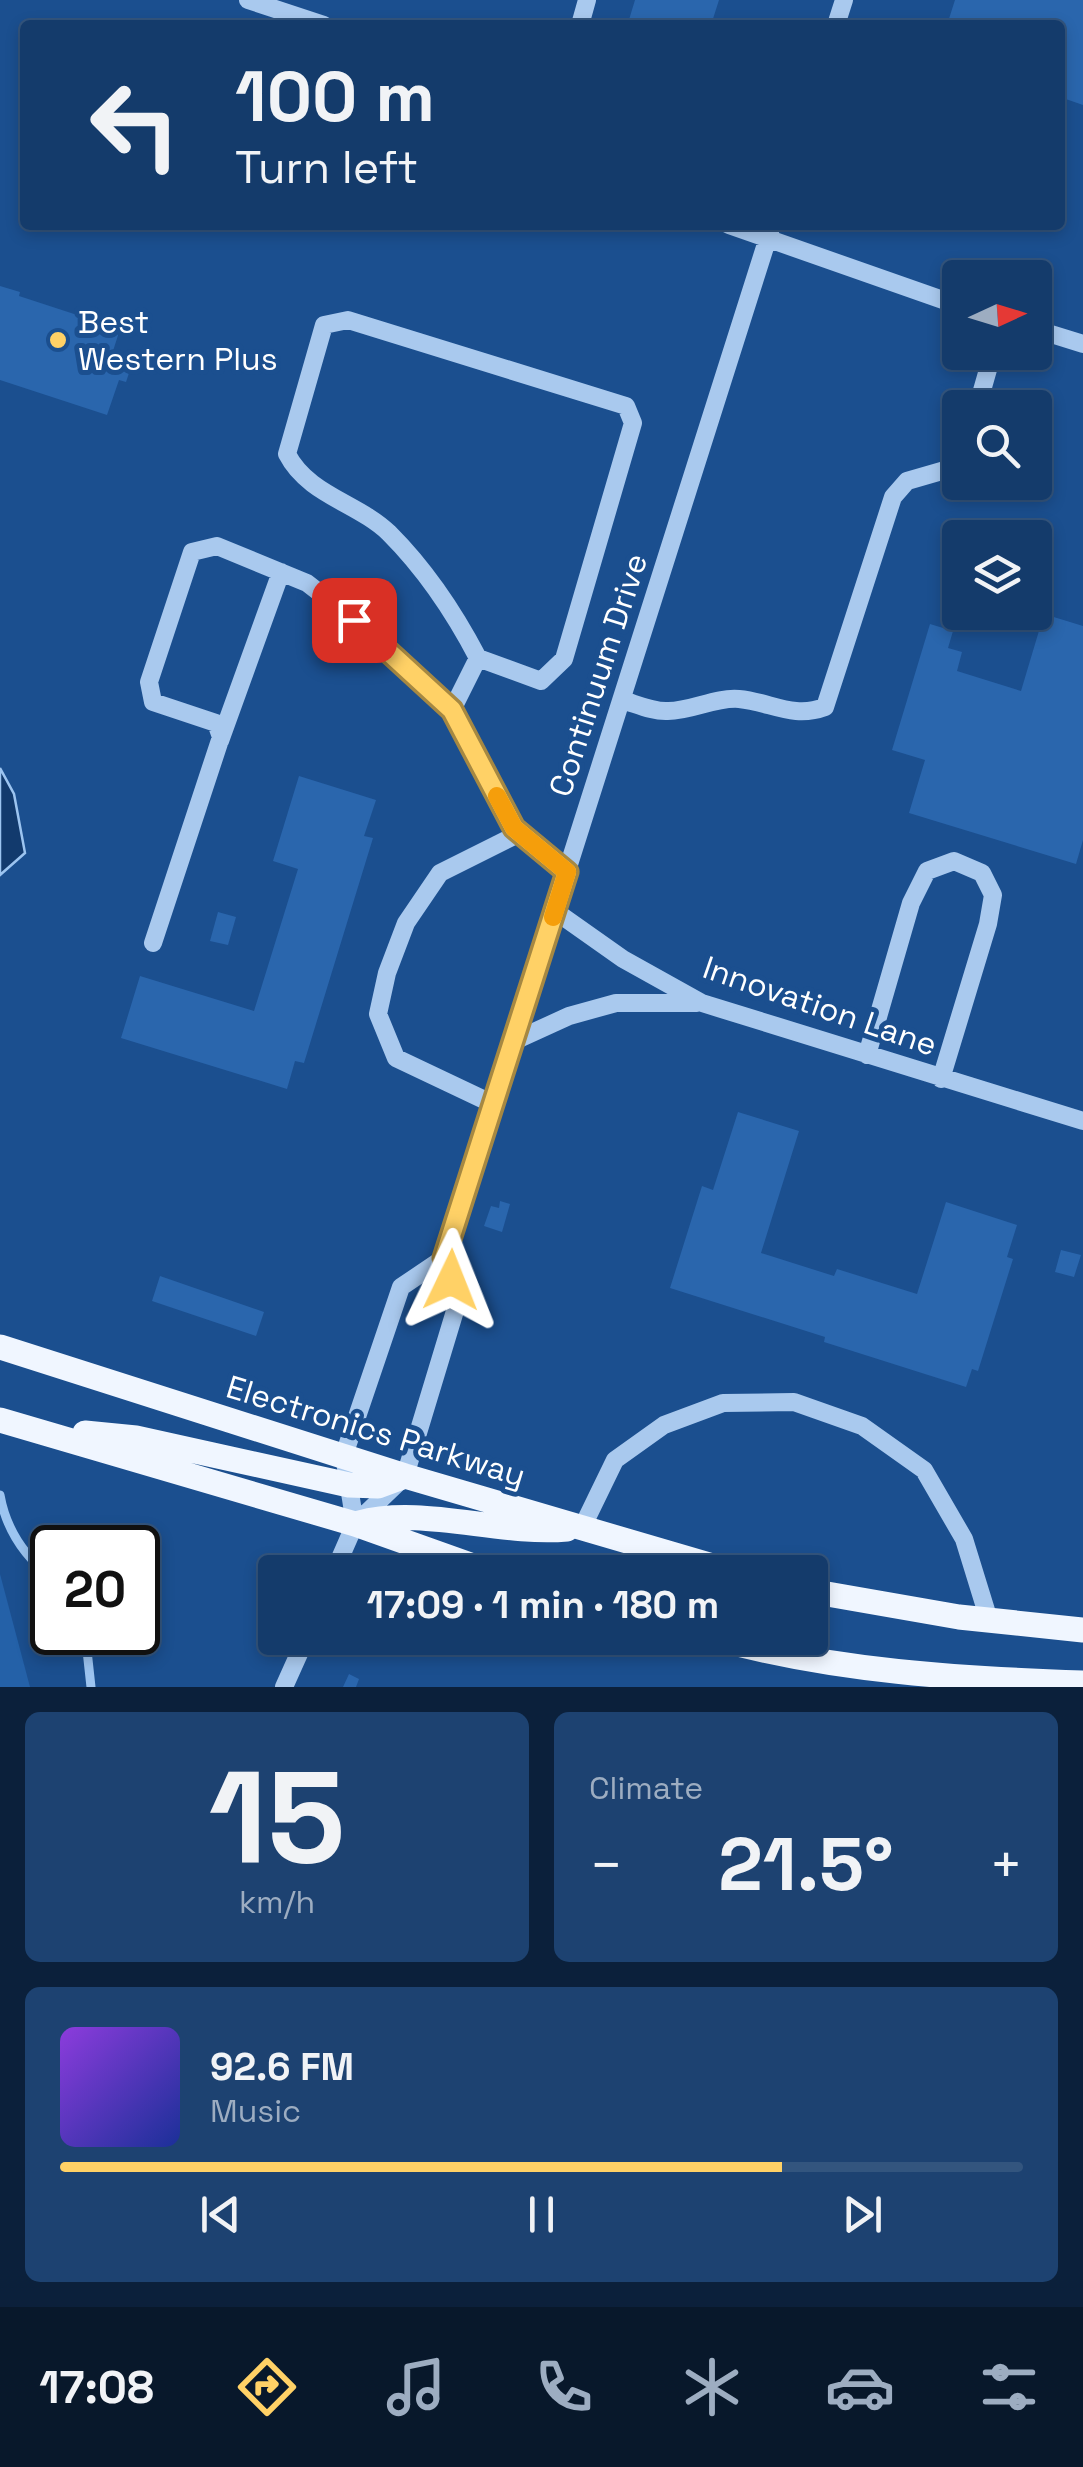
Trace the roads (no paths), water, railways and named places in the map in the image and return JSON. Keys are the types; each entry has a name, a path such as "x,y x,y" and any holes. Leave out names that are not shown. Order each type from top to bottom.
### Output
{"main road":[{"name":"Electronics Parkway","path":"0,1346 405,1476 675,1555"},
{"path":"12,1424 136,1438 349,1485 378,1486 405,1476"},
{"path":"12,1424 355,1524 442,1555"},
{"path":"355,1524 402,1516 532,1532 582,1528"},
{"path":"828,1593 989,1620 1083,1630"},
{"path":"795,1655 858,1666 1083,1683"}],"street":[{"path":"248,0 309,20"},
{"path":"770,232 942,299"},
{"name":"Continuum Drive","path":"444,1258 770,232"},
{"path":"348,320 626,406 633,423 564,659 541,682 478,658 452,608 386,531 297,474 287,454 324,325 348,320"},
{"path":"1052,335 1083,344"},
{"path":"622,700 672,712 700,703 739,699 792,712 809,713 825,707 894,497 907,480 942,471"},
{"path":"220,742 216,723 153,702 149,682 192,552 217,546 307,583 378,638 452,710 514,828 567,872"},
{"path":"154,943 281,572"},
{"path":"452,710 478,658"},
{"path":"493,1104 396,1058 378,1014 386,973 406,923 440,873 520,833"},
{"path":"868,1055 911,903 927,871 954,861 982,873 993,896 942,1079"},
{"name":"Innovation Lane","path":"555,910 623,959 702,1003 1083,1121"},
{"path":"512,1042 568,1016 616,1003 702,1003"},
{"path":"341,1555 355,1524 405,1476 458,1302 444,1258 401,1288 344,1455 355,1524"},
{"path":"582,1528 615,1460 664,1424 723,1404 794,1402 862,1426 924,1470 964,1539 989,1620"},
{"path":"284,1687 298,1655"}],"waterway":[{"path":"0,1495 7,1519 30,1557"},
{"path":"88,1655 91,1687"}],"place":[{"name":"Best Western Plus","path":"58,340"}]}
